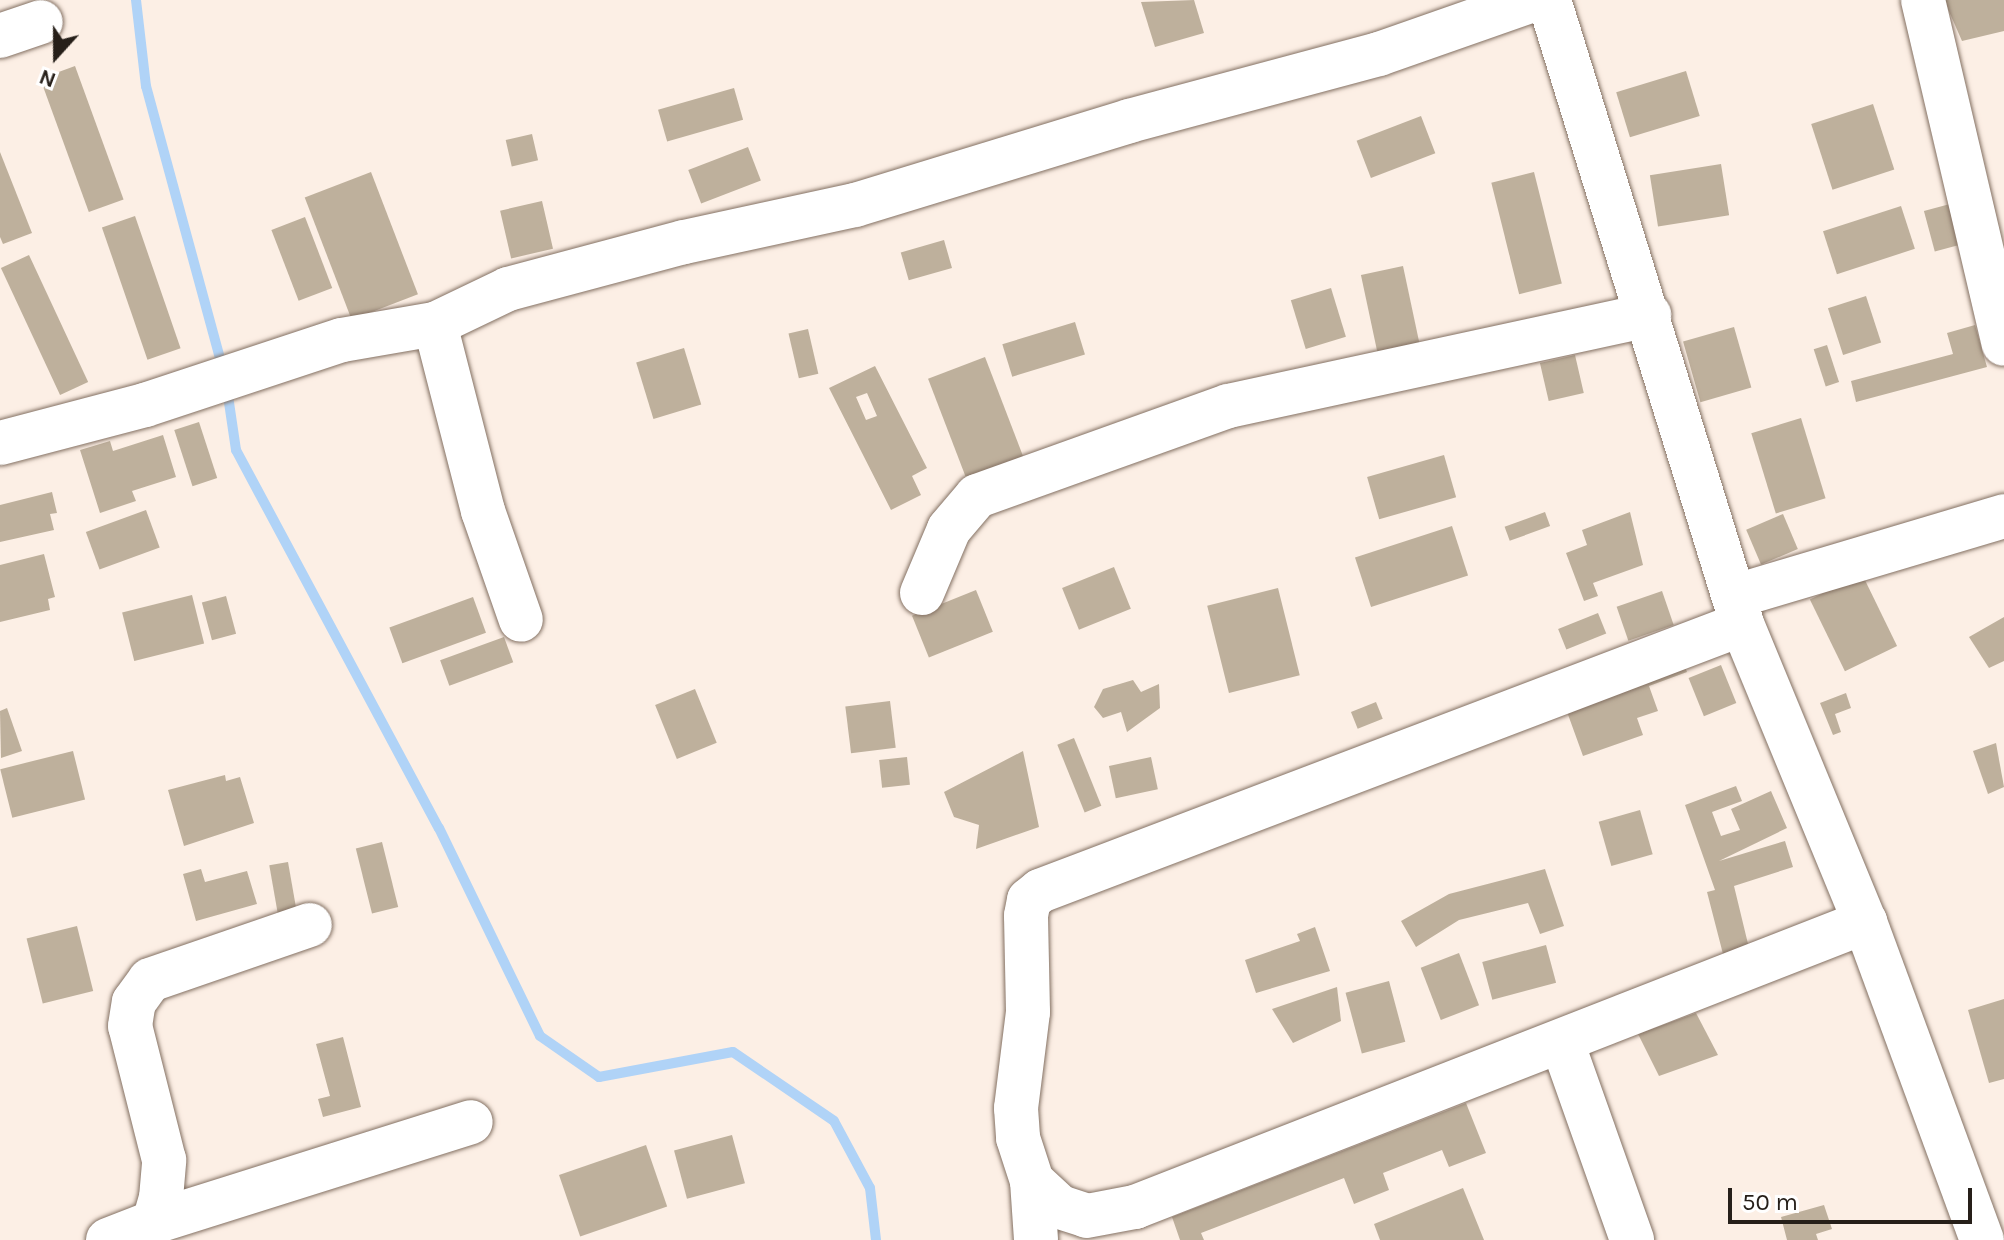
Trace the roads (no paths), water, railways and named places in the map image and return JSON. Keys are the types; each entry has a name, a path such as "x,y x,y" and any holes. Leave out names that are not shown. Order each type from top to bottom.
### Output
{"street":[{"path":"0,443 145,405 342,340 435,324 508,289 684,242 855,205 1129,121 1379,54 1533,0"},
{"path":"1549,0 1649,315 1689,459 1739,610 1865,922 1980,1240"},
{"path":"1923,0 1989,219 2004,344"},
{"path":"0,36 41,22"},
{"path":"922,593 949,529 977,496 1228,406 1649,315"},
{"path":"435,324 483,511 521,620"},
{"path":"1036,1240 1032,1181 1018,1138 1016,1108 1028,1012 1026,916 1029,900 1040,891 1739,610 2004,516"},
{"path":"1032,1181 1060,1207 1087,1216 1135,1207 1865,922"},
{"path":"154,1222 164,1160 130,1026 134,1002 150,980 310,925"},
{"path":"1562,1042 1632,1240"},
{"path":"108,1240 154,1222 471,1122"}],"waterway":[{"path":"136,0 146,86 223,369"},
{"path":"227,389 236,450 439,828 540,1036 599,1077 733,1052 834,1121 870,1188 876,1240"}]}
